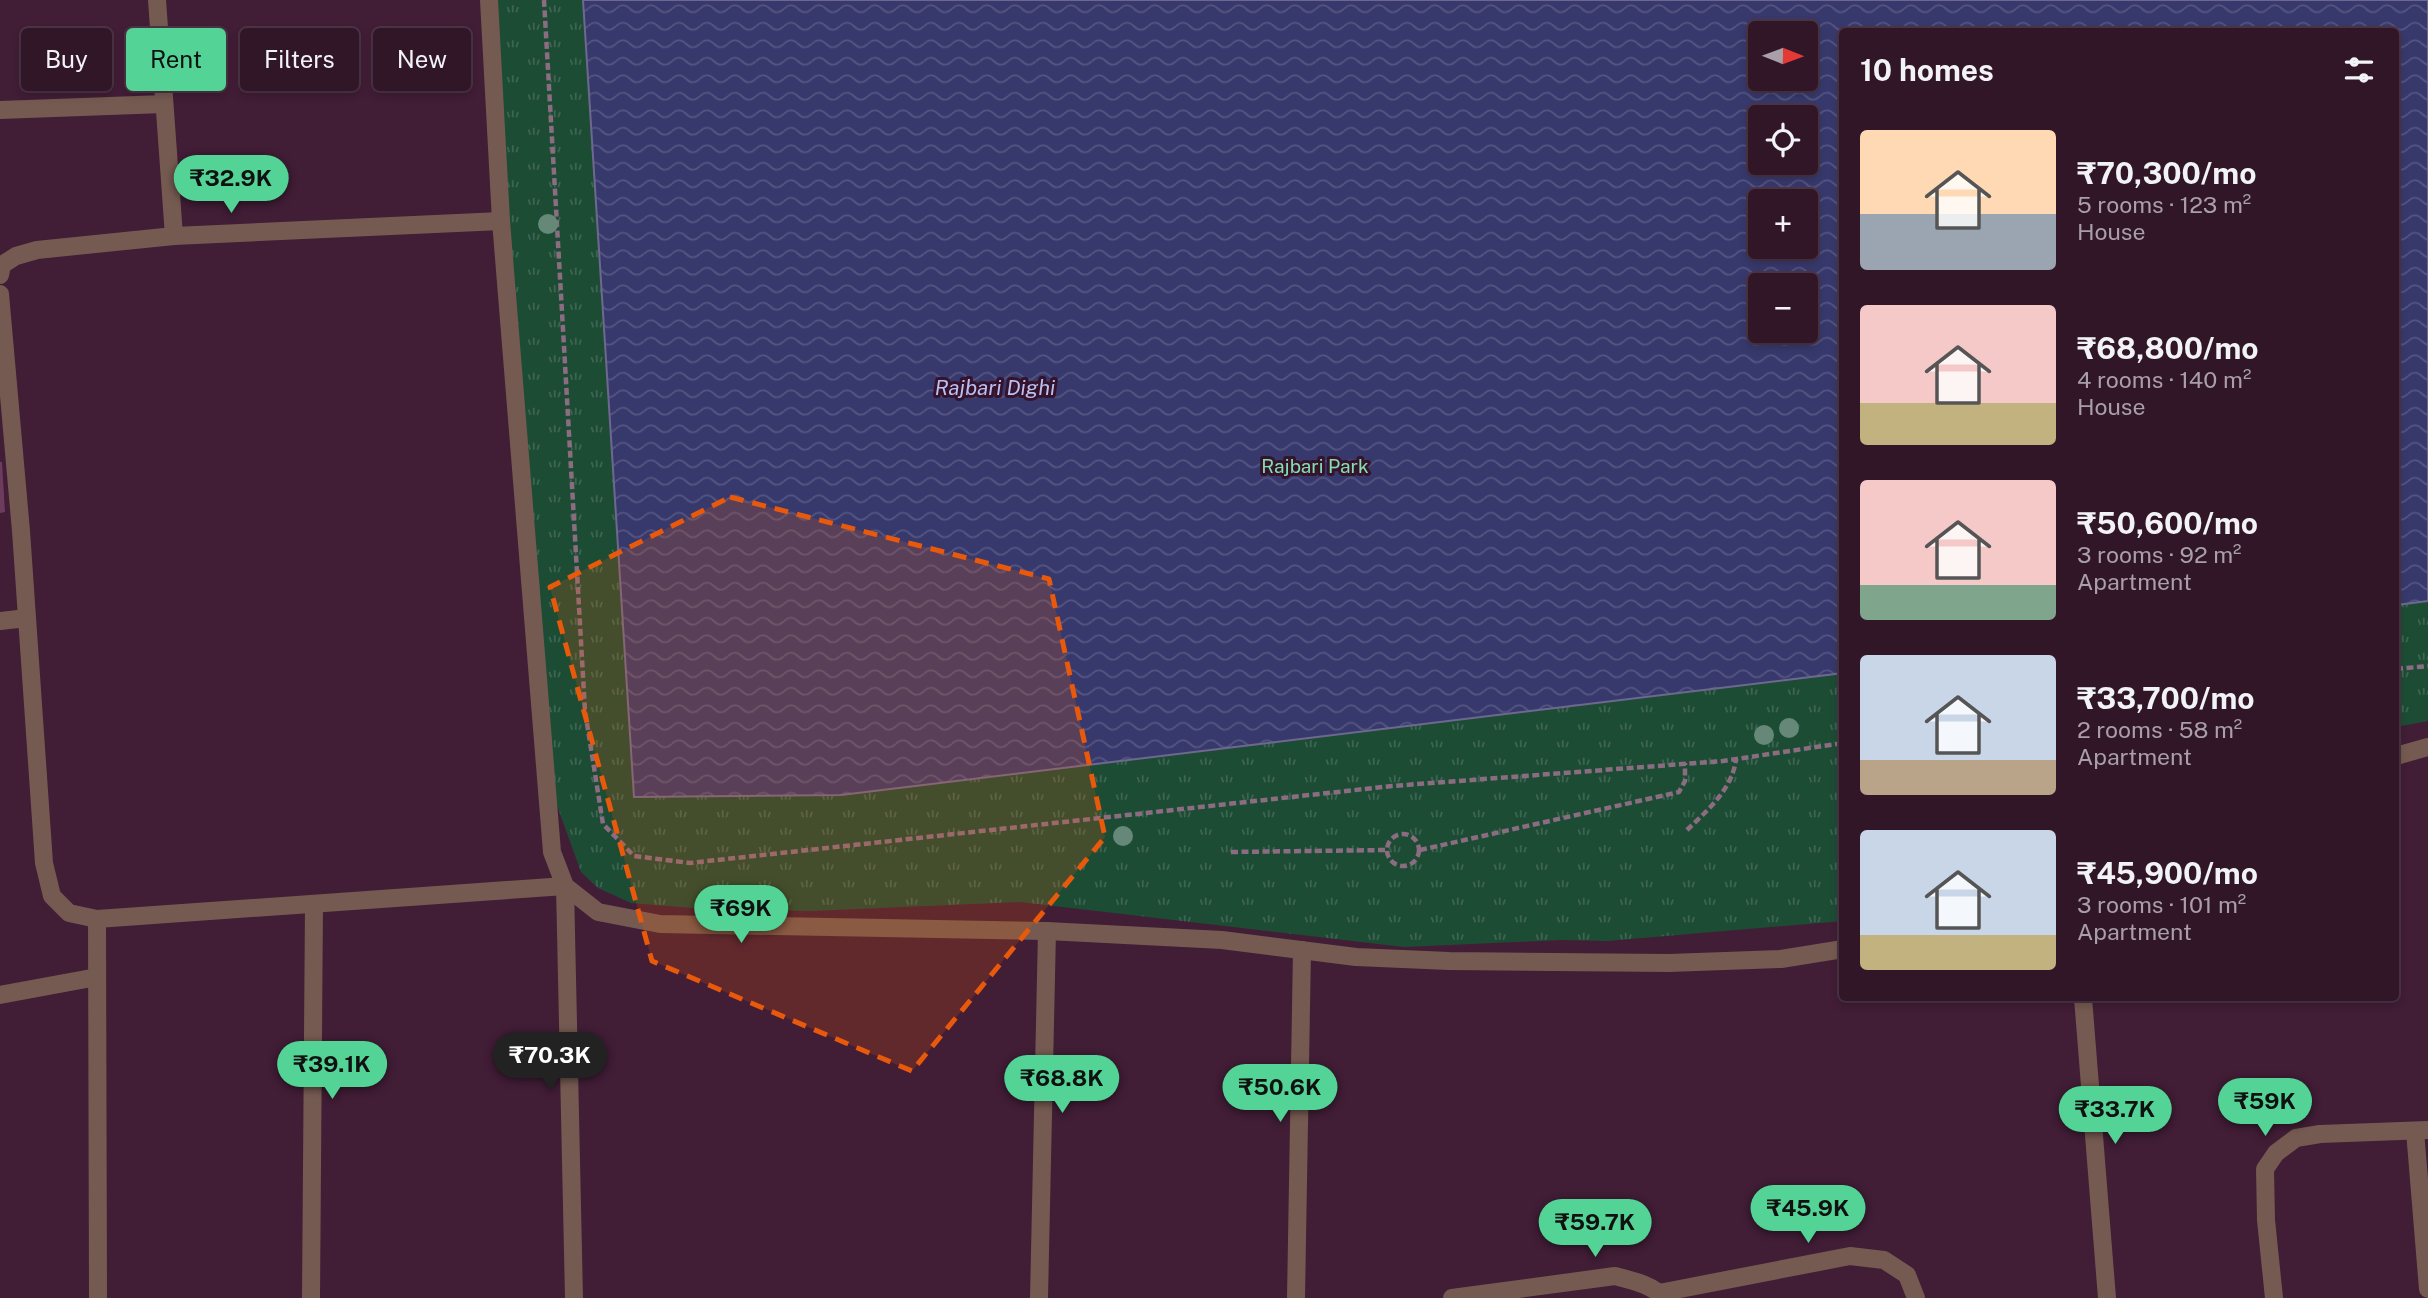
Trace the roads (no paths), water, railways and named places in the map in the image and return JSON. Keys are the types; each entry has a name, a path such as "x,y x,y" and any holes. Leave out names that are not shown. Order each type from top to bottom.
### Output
{"street":[{"path":"157,0 174,236"},
{"path":"489,0 501,221 552,852 565,886 574,1298"},
{"path":"0,110 164,104"},
{"path":"0,275 2,265 16,256 37,250 174,236 501,221"},
{"path":"0,294 44,863 52,896 69,913 97,919 565,886 598,912 660,924 1047,932 1222,940 1356,957 1449,961 1669,963 1782,959 1839,950"},
{"path":"0,621 27,618"},
{"path":"2399,755 2428,747"},
{"path":"311,1298 314,904"},
{"path":"97,919 98,1298"},
{"path":"1039,1298 1047,932"},
{"path":"1296,1298 1302,950"},
{"path":"0,995 97,977"},
{"path":"2083,1001 2107,1298"},
{"path":"2274,1298 2266,1220 2265,1169 2276,1153 2296,1138 2320,1134 2421,1130 2428,1289"},
{"path":"1452,1298 1615,1276 1636,1282 1661,1295 1850,1256 1884,1260 1907,1275 1916,1298"}],"water":[{"name":"Rajbari Dighi","path":"583,0 2428,0 2428,601 2399,605 2399,28 1839,28 1839,673 841,795 634,797"}],"park label":[{"name":"Rajbari Park","path":"1315,466"}]}
